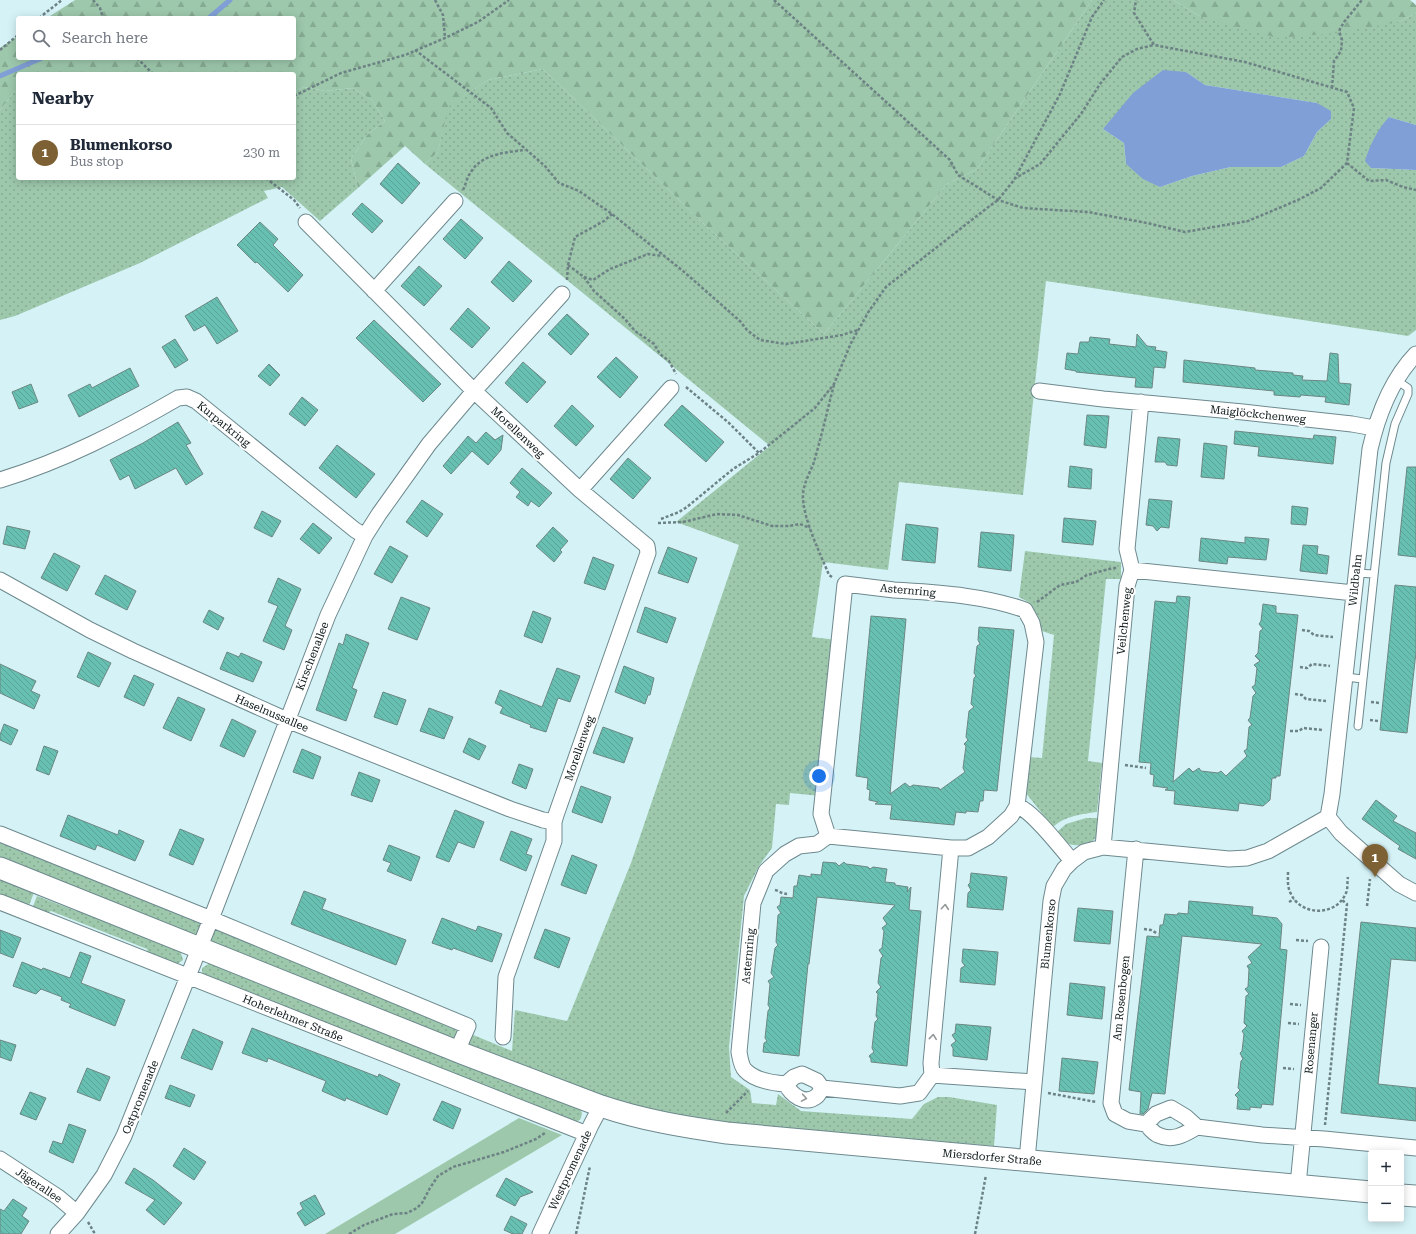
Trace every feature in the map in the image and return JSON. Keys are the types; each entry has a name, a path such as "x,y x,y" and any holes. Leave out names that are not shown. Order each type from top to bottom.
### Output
{"street":[{"path":"374,291 454,201"},
{"name":"Morellenweg","path":"306,222 474,391 580,490 647,546 648,553 554,822 554,841 506,976 503,1038"},
{"path":"474,391 562,294"},
{"name":"Wildbahn","path":"1328,817 1332,794 1356,573 1375,479 1370,449 1374,428 1395,380 1416,354"},
{"path":"580,490 678,385"},
{"name":"Kirschenallee","path":"199,947 328,614 365,536 429,444 474,391"},
{"name":"Maiglöckchenweg","path":"1039,391 1276,415 1374,428"},
{"name":"Kurparkring","path":"0,480 63,457 126,427 178,398 187,397 196,401 350,526 365,536"},
{"path":"1141,402 1127,549 1132,570 1354,593"},
{"name":"Veilchenweg","path":"1103,847 1127,586 1132,570"},
{"name":"Haselnussallee","path":"0,580 15,590 90,630 287,720 510,810 554,822"},
{"path":"845,584 821,814 828,836 951,848 968,848 988,836 1011,816 1017,806 1036,642 1032,623 1025,610"},
{"name":"Asternring","path":"845,584 951,594 1004,603 1025,610"},
{"path":"1017,806 1024,808 1072,861"},
{"path":"1328,817 1341,833 1399,884 1416,893"},
{"name":"Blumenkorso","path":"1027,1160 1038,1087 1051,901 1054,886 1064,869 1084,852 1103,847 1229,859 1247,858 1268,851 1328,817"},
{"path":"0,834 211,919 468,1026 457,1051"},
{"name":"Asternring","path":"786,1084 775,1084 760,1080 744,1070 739,1052 753,903 766,871 785,854 799,846 817,844 828,836"},
{"path":"822,1088 817,1096 810,1099 800,1099 790,1092 786,1084 794,1077 802,1074 817,1081 822,1088 900,1096 919,1093 932,1075 931,1063 951,848"},
{"name":"Am Rosenbogen","path":"1111,1104 1136,849"},
{"path":"0,868 457,1051 608,1109"},
{"name":"Hoherlehmer Straße","path":"0,902 587,1134"},
{"name":"Ostpromenade","path":"58,1234 78,1213 115,1156 199,947"},
{"name":"Rosenanger","path":"1298,1185 1321,947"},
{"path":"932,1075 1038,1087"},
{"path":"1111,1104 1115,1114 1128,1121 1146,1124 1156,1135 1168,1138 1181,1136 1198,1126"},
{"path":"1146,1124 1156,1114 1171,1108 1186,1116 1198,1126 1262,1135 1324,1139 1416,1148"},
{"name":"Westpromenade","path":"540,1234 587,1134 608,1109"},
{"name":"Miersdorfer Straße","path":"608,1109 683,1127 712,1131 1368,1192"},
{"name":"Jägerallee","path":"0,1159 58,1197 78,1213"},
{"path":"1404,1195 1416,1196"}],"lane":[{"path":"1358,726 1374,574 1375,479 1390,444 1395,424 1408,394 1408,388 1395,380"},
{"path":"1356,573 1374,574"},
{"path":"1345,677 1363,679"}],"path":[{"path":"42,16 62,0"},
{"path":"93,0 100,8 102,16"},
{"path":"434,0 443,15 446,38"},
{"path":"296,95 341,73 405,55 446,38 478,22 509,0"},
{"path":"774,0 950,160 958,175 998,200 1023,208 1088,212 1185,232 1248,221 1298,200 1321,188 1347,163 1354,108 1347,92 1245,62 1154,45 1137,49 1122,58 1100,84 1081,114 1040,164 1014,180"},
{"path":"845,584 829,575 810,528 803,494 834,384 851,343 886,287 969,221 998,200 1014,180 1060,94 1092,16 1104,0"},
{"path":"1136,0 1134,13 1154,45"},
{"path":"1332,88 1334,60 1341,50 1342,40 1339,31 1344,22 1362,0"},
{"path":"0,50 16,37"},
{"path":"415,50 491,108 506,133 545,166 559,183 579,191 612,214 683,271 740,321 747,330 760,340 786,344 842,335 859,330"},
{"path":"140,60 151,72"},
{"path":"454,201 464,188 470,172 475,166 484,160 505,152 525,150"},
{"path":"1347,163 1369,181 1386,180 1403,187 1416,190"},
{"path":"269,180 294,200 304,214 306,222"},
{"path":"562,294 566,289 568,265 576,237 604,221 612,214"},
{"path":"584,277 593,280 610,269 648,254 663,256"},
{"path":"568,265 584,277 594,291 625,319 635,331 654,344 660,354 669,361 678,385 729,423 758,453"},
{"path":"661,519 687,507 733,469 758,453 815,408 834,384"},
{"path":"658,522 683,522 717,514 738,515 772,526 789,526 800,524 810,528"},
{"path":"1025,610 1060,585 1076,582 1087,576 1113,568 1132,570"},
{"path":"1302,630 1309,631 1314,635 1333,638"},
{"path":"1300,667 1307,668 1312,664 1330,666"},
{"path":"1295,694 1302,695 1306,699 1326,701"},
{"path":"1290,731 1299,731 1303,728 1323,730"},
{"path":"1110,764 1146,768"},
{"path":"1288,872 1288,886 1294,899 1312,911 1322,911 1332,908 1342,900 1346,893 1348,877"},
{"path":"1367,906 1371,872"},
{"path":"1288,902 1294,899"},
{"path":"1324,1139 1347,904 1342,900"},
{"path":"726,1113 760,1080"},
{"path":"1038,1087 1111,1104"},
{"path":"348,1234 364,1225 393,1214 407,1213 417,1208 422,1203 438,1176 453,1167 504,1152 536,1139 546,1133 553,1121"},
{"path":"975,1234 989,1157"},
{"path":"576,1234 592,1159"}],"green space":[{"path":"75,0 1092,0 977,169 947,184 824,334 705,225 543,69 488,80 448,107 438,152 425,164 405,146 358,188 351,159 367,135 385,121 372,100 353,88 325,91 304,87 296,91 296,72 16,72 16,91 0,110 0,48 16,37 16,60 296,60 296,16 50,16"},
{"path":"1092,0 1173,0 1201,17 1399,22 1416,13 1416,125 1389,117 1371,168 1416,170 1416,330 1408,336 1046,281 1023,495 899,482 888,570 823,562 812,637 837,640 821,796 790,793 789,805 776,804 772,848 759,866 744,896 729,1047 731,1077 750,1090 752,1103 776,1105 778,1094 801,1111 912,1119 924,1104 938,1097 949,1097 997,1105 994,1146 730,1124 683,1118 592,1094 0,860 0,843 252,943 512,1051 515,1010 567,1021 631,863 739,545 676,522 770,446 425,164 438,152 447,107 488,80 543,69 705,225 824,334 947,184 977,169","holes":["1186,72 1205,85 1317,103 1331,119 1317,132 1304,156 1281,167 1231,167 1192,176 1160,187 1126,164 1124,143 1103,129"]},
{"path":"1173,0 1410,0 1416,5 1416,13 1399,22 1336,33 1277,38 1201,17"},
{"path":"304,87 325,91 353,88 372,100 385,121 367,135 351,159 358,188 320,221 282,187 264,191 268,198 140,263 15,316 0,320 0,110 14,92 16,91 16,180 296,180 296,91"},
{"path":"1025,551 1121,562 1121,579 1106,579 1088,761 1102,763 1097,812 1068,818 1053,827 1025,792 1029,757 1042,758 1054,635 1042,631 1039,618 1030,603 1019,597"},
{"path":"1086,818 1101,818 1101,828 1099,834 1097,838 1089,843 1079,845 1069,844 1065,842 1057,832 1066,824"},
{"path":"0,876 35,890 28,908 0,897"},
{"path":"37,896 76,911 78,909 180,950 183,960 176,965 149,955 147,949 51,911 45,914 32,909"},
{"path":"210,963 580,1109 582,1114 580,1120 574,1122 204,975 202,968"},
{"path":"519,1118 562,1135 395,1234 325,1234"}],"water":[{"path":"1163,70 1186,72 1205,85 1317,103 1331,111 1331,119 1317,132 1304,156 1281,167 1231,167 1192,176 1160,187 1143,179 1126,164 1124,143 1103,129 1133,93"},
{"path":"1389,117 1416,125 1416,170 1371,168 1365,161 1374,138"}],"building":[{"path":"398,163 420,183 402,204 380,184"},
{"path":"362,203 383,221 372,233 352,214"},
{"path":"461,219 483,238 465,259 443,239"},
{"path":"260,222 278,239 273,245 303,275 288,292 237,245"},
{"path":"509,261 532,281 513,302 491,282"},
{"path":"419,266 442,286 424,306 401,286"},
{"path":"217,297 238,331 217,344 205,325 194,331 185,316"},
{"path":"468,308 490,328 472,348 450,329"},
{"path":"567,314 589,334 571,355 548,334"},
{"path":"374,320 441,384 423,402 356,338"},
{"path":"1137,334 1147,346 1156,347 1155,350 1167,352 1165,368 1154,367 1152,388 1135,387 1136,378 1076,372 1065,369 1067,353 1078,354 1080,342 1089,342 1090,337 1110,339 1109,344 1136,347"},
{"path":"175,339 188,360 175,368 162,347"},
{"path":"1330,353 1338,354 1339,383 1351,384 1349,405 1325,402 1326,397 1274,395 1274,391 1183,382 1184,360 1255,368 1255,370 1293,373 1293,375 1303,376 1302,380 1327,381"},
{"path":"616,357 638,377 620,398 597,377"},
{"path":"523,362 546,382 527,403 505,383"},
{"path":"269,364 280,375 270,386 258,376"},
{"path":"130,368 139,386 79,417 68,395 90,384 92,388"},
{"path":"31,384 38,402 19,409 12,392"},
{"path":"302,397 318,410 305,426 289,414"},
{"path":"572,405 594,426 576,446 554,426"},
{"path":"682,405 724,442 706,462 664,425"},
{"path":"1087,415 1109,416 1106,448 1084,445"},
{"path":"178,422 191,443 186,445 203,474 186,485 176,468 135,489 129,475 120,480 110,460 143,443"},
{"path":"1235,431 1313,439 1314,435 1336,437 1333,464 1258,456 1259,447 1234,444"},
{"path":"486,432 495,440 503,435 501,450 488,465 472,451 451,474 443,466 468,436 476,443"},
{"path":"1158,437 1180,439 1177,466 1167,465 1165,462 1155,462"},
{"path":"1204,443 1227,446 1224,479 1201,477"},
{"path":"337,445 375,474 356,498 319,468"},
{"path":"628,458 651,478 633,499 610,479"},
{"path":"1070,466 1092,469 1091,489 1068,487"},
{"path":"1407,467 1416,467 1416,557 1398,555"},
{"path":"522,468 552,493 539,507 531,501 528,506 516,497 520,492 510,483"},
{"path":"1149,499 1172,501 1169,528 1161,527 1157,531 1153,526 1146,525"},
{"path":"422,500 443,514 427,537 406,522"},
{"path":"1292,506 1308,508 1306,525 1291,524"},
{"path":"262,511 281,521 272,537 254,528"},
{"path":"1064,518 1096,521 1093,545 1062,542"},
{"path":"313,523 332,538 319,554 300,539"},
{"path":"906,524 938,528 935,563 902,560"},
{"path":"7,526 30,531 25,549 3,544"},
{"path":"553,527 568,541 560,550 562,552 554,562 536,546"},
{"path":"981,532 1014,535 1011,571 978,567"},
{"path":"1245,537 1269,539 1266,560 1228,557 1227,564 1199,561 1201,538 1245,543"},
{"path":"1303,545 1318,546 1317,554 1329,556 1327,574 1300,571"},
{"path":"390,546 408,556 392,583 374,574"},
{"path":"668,547 697,558 688,583 658,573"},
{"path":"54,553 80,566 67,591 41,578"},
{"path":"593,557 614,565 605,590 584,583"},
{"path":"105,575 136,591 127,610 95,594"},
{"path":"278,578 301,589 285,626 292,630 284,650 263,641 278,606 268,602"},
{"path":"1395,585 1416,587 1416,652 1407,733 1380,730"},
{"path":"1177,596 1190,597 1173,782 1189,768 1193,772 1199,768 1201,771 1218,773 1221,771 1226,776 1247,756 1244,751 1247,749 1249,727 1252,725 1248,720 1250,718 1253,696 1256,693 1252,687 1255,685 1257,668 1254,665 1260,661 1255,656 1258,653 1260,631 1263,629 1259,624 1261,621 1263,604 1276,606 1276,613 1298,615 1280,776 1272,778 1270,800 1263,806 1239,803 1238,811 1174,804 1175,791 1165,790 1168,788 1153,786 1154,775 1150,774 1151,763 1139,762 1155,601 1176,603"},
{"path":"401,597 430,608 417,640 388,629"},
{"path":"645,607 676,618 667,643 637,632"},
{"path":"209,610 224,618 218,630 203,622"},
{"path":"533,611 551,618 542,643 524,636"},
{"path":"871,616 906,619 890,794 905,783 910,787 913,785 939,788 940,790 965,772 963,768 966,746 964,744 968,740 966,737 969,711 974,707 971,704 974,678 976,676 974,673 977,646 980,644 978,640 979,627 1014,630 997,791 984,790 983,801 980,801 978,812 956,812 954,825 890,819 892,805 875,804 878,802 869,800 870,790 867,789 868,778 856,776"},
{"path":"346,634 369,643 352,688 357,690 346,721 316,710 339,643 343,645"},
{"path":"88,652 111,663 99,687 77,677"},
{"path":"227,652 239,657 241,653 262,662 253,682 220,669"},
{"path":"0,664 36,681 31,691 40,695 34,709 0,693"},
{"path":"624,666 654,678 650,695 648,695 645,704 615,692"},
{"path":"557,668 580,676 570,702 558,698 546,732 530,727 531,725 500,713 503,707 495,703 500,690 542,707"},
{"path":"134,675 154,684 144,706 124,697"},
{"path":"383,692 406,700 397,725 374,717"},
{"path":"178,697 205,709 191,741 163,728"},
{"path":"429,708 453,717 444,739 420,731"},
{"path":"232,719 256,731 244,757 220,746"},
{"path":"4,724 18,730 11,745 0,740 0,735"},
{"path":"603,727 633,738 624,763 593,753"},
{"path":"469,738 486,746 479,760 463,752"},
{"path":"44,746 58,751 49,775 36,770"},
{"path":"302,749 321,757 313,779 293,772"},
{"path":"519,764 533,769 526,789 512,783"},
{"path":"359,772 380,780 372,802 351,795"},
{"path":"581,786 611,797 602,823 572,812"},
{"path":"1376,800 1397,816 1393,821 1416,833 1416,859 1398,849 1400,846 1362,819"},
{"path":"455,810 484,822 474,848 458,842 449,862 436,857"},
{"path":"68,815 118,835 119,830 144,841 135,861 97,845 95,850 60,836"},
{"path":"180,829 204,839 193,865 169,855"},
{"path":"511,831 532,839 526,854 532,856 526,871 500,860"},
{"path":"389,845 420,857 411,881 387,871 391,863 383,860"},
{"path":"572,855 597,865 586,894 561,885"},
{"path":"823,862 836,863 839,866 844,862 846,864 868,867 870,869 873,867 887,869 885,882 908,887 907,892 911,887 909,910 921,911 907,1066 871,1062 869,1056 874,1052 872,1048 875,1022 878,1019 876,1016 878,994 876,992 881,987 878,983 881,958 883,956 879,950 882,948 884,931 882,928 887,924 883,918 895,905 817,897 808,964 799,1056 763,1052 764,1043 767,1041 765,1038 768,1011 770,1008 768,1005 770,984 768,981 774,977 771,973 775,948 778,945 776,942 778,915 781,913 777,907 780,905 781,897 793,898 794,886 797,886 799,875 811,877 811,874 821,875"},
{"path":"971,873 1007,877 1003,910 967,907 968,893 971,890 968,885 970,883"},
{"path":"304,891 326,899 322,909 406,940 396,965 291,924"},
{"path":"1189,901 1253,907 1252,915 1277,918 1282,924 1280,949 1287,950 1273,1105 1262,1104 1261,1108 1250,1107 1250,1110 1237,1109 1238,1098 1235,1095 1240,1090 1238,1088 1241,1061 1243,1059 1240,1053 1242,1051 1244,1034 1242,1031 1247,1026 1244,1023 1246,996 1249,994 1245,989 1248,987 1249,969 1247,966 1252,963 1248,957 1262,944 1182,936 1165,1094 1152,1093 1148,1109 1143,1114 1140,1114 1141,1092 1129,1090 1147,936 1159,937 1160,925 1163,925 1165,914 1188,914"},
{"path":"1078,908 1113,911 1110,944 1074,941"},
{"path":"442,918 476,931 478,926 502,934 492,962 453,948 452,950 432,943"},
{"path":"1361,922 1416,928 1416,961 1391,959 1378,1084 1416,1088 1416,1121 1341,1113"},
{"path":"545,929 570,938 559,968 534,958"},
{"path":"0,930 21,938 13,958 0,953"},
{"path":"963,949 998,952 995,985 960,982 961,968 965,966 962,962"},
{"path":"80,952 91,956 81,983 125,1000 115,1026 69,1007 71,1004 61,1000 62,997 41,989 36,994 13,986 22,962 42,970 43,968 70,978"},
{"path":"1070,983 1105,987 1102,1019 1067,1015"},
{"path":"956,1024 991,1027 987,1060 953,1056 953,1048 951,1045 956,1041 952,1035 955,1033"},
{"path":"252,1028 378,1077 379,1074 400,1084 387,1115 346,1098 345,1101 322,1091 326,1081 268,1058 267,1062 242,1053"},
{"path":"193,1029 223,1042 212,1070 181,1058"},
{"path":"0,1040 16,1045 11,1061 0,1057"},
{"path":"1062,1058 1098,1062 1094,1094 1059,1091"},
{"path":"87,1068 110,1077 100,1101 77,1092"},
{"path":"170,1085 195,1095 190,1107 165,1098"},
{"path":"30,1092 46,1098 36,1120 20,1114"},
{"path":"442,1101 461,1109 453,1129 433,1120"},
{"path":"69,1124 86,1130 73,1163 49,1152 53,1141 62,1144"},
{"path":"184,1148 206,1162 194,1180 173,1166"},
{"path":"134,1168 153,1180 182,1203 164,1225 146,1210 155,1200 125,1183"},
{"path":"506,1178 533,1192 520,1197 515,1206 496,1196"},
{"path":"315,1195 325,1214 305,1226 297,1213 303,1209 300,1203"},
{"path":"13,1199 27,1208 22,1216 29,1221 21,1234 0,1234 0,1209 4,1211"},
{"path":"511,1216 527,1224 522,1234 513,1234 504,1230"}],"waterway":[{"path":"211,16 230,0"},
{"path":"0,76 37,60"}],"place":[{"name":"Blumenkorso","path":"1375,877"}]}
